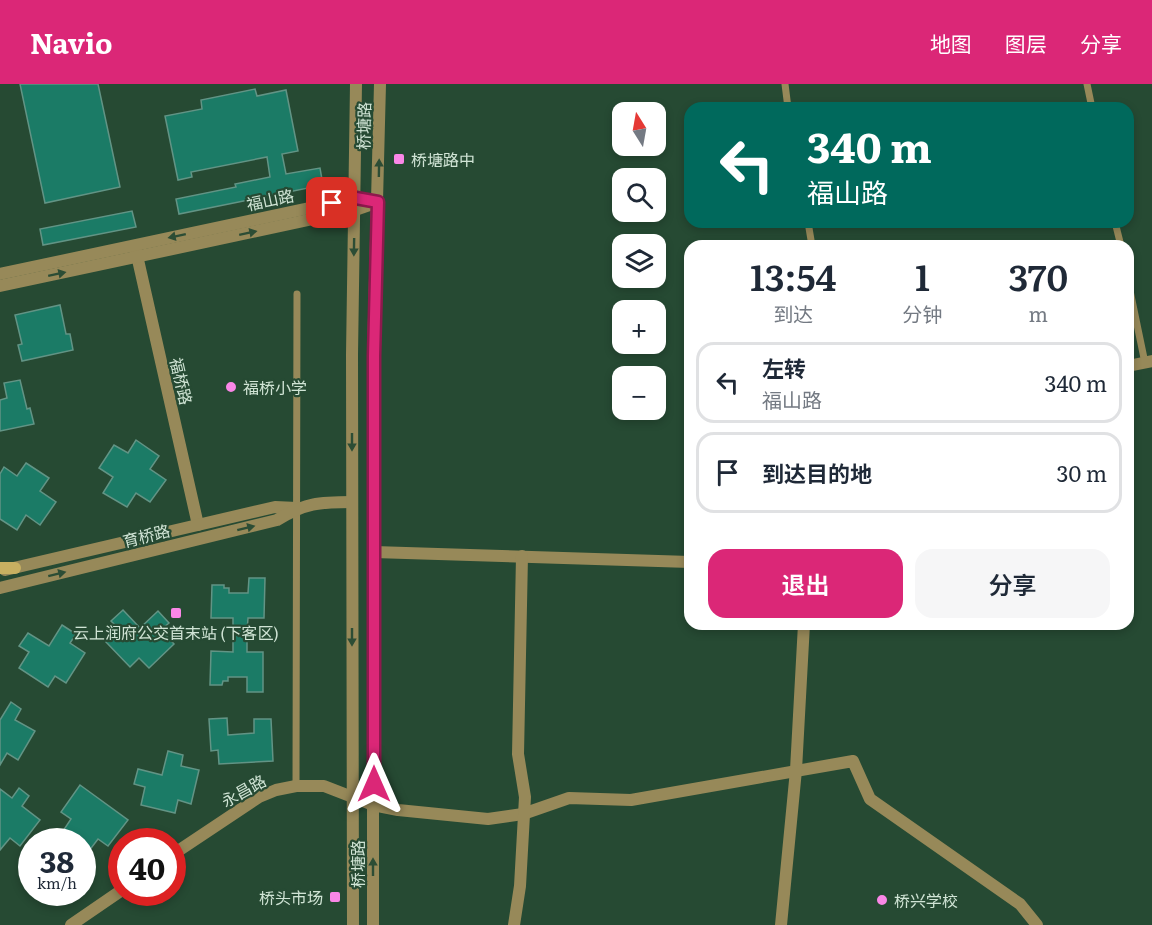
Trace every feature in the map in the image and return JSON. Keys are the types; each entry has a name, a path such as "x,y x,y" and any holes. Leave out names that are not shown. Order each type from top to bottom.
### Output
{"main road":[{"path":"0,569 15,568"}],"street":[{"name":"桥塘路","path":"353,925 352,355 356,84"},
{"name":"桥塘路","path":"373,925 374,356 380,84"},
{"name":"福山路","path":"0,286 136,251 356,204 378,202"},
{"name":"福山路","path":"0,274 136,251"},
{"name":"福桥路","path":"136,251 198,525"},
{"path":"1134,365 1149,362"},
{"name":"育桥路","path":"15,568 275,507 297,508 313,504 352,502"},
{"name":"育桥路","path":"0,588 277,520 297,508"},
{"path":"374,552 684,562"},
{"path":"514,925 520,886 525,797 518,754 522,556"},
{"path":"781,925 796,770 804,630"},
{"name":"永昌路","path":"186,846 259,797 276,790 296,786 324,786 374,805 398,810 488,819 523,814 569,798 631,801 853,760 870,799 1020,904 1037,925"},
{"path":"71,925 108,900"}],"lane":[{"path":"785,84 787,102"},
{"path":"1087,84 1091,102"},
{"path":"296,786 297,294"},
{"path":"1134,304 1149,362"}],"building":[{"path":"20,84 98,84 120,187 45,203"},
{"path":"255,89 257,96 286,90 298,151 282,154 286,174 320,168 323,185 179,214 176,199 236,187 235,184 270,177 267,157 191,172 192,177 178,180 165,116 202,109 201,100"},
{"path":"132,211 136,227 43,245 40,229"},
{"path":"60,305 66,334 70,334 73,350 22,361 18,345 22,344 15,315"},
{"path":"20,380 27,409 30,408 34,424 0,431 0,400 7,398 4,383"},
{"path":"136,440 159,456 150,469 166,480 150,502 136,493 127,507 103,493 113,477 99,468 114,445 128,453"},
{"path":"26,463 49,478 40,491 56,502 40,525 26,515 17,530 0,519 0,474 4,467 17,476"},
{"path":"249,578 265,578 264,618 248,618 247,632 247,652 263,652 263,692 247,692 247,677 228,677 228,681 223,681 222,685 210,685 211,651 233,652 233,618 211,618 212,585 224,585 224,588 229,588 229,593 248,593"},
{"path":"123,610 140,628 158,611 169,623 161,630 174,644 149,668 139,658 130,667 106,642 119,629 111,621"},
{"path":"62,625 76,634 70,643 85,653 66,683 55,676 48,687 19,668 29,652 19,646 28,633 49,646"},
{"path":"11,702 21,709 15,720 35,731 18,760 7,753 0,765 0,720"},
{"path":"227,718 228,735 254,733 254,719 271,719 273,761 219,764 218,750 211,751 209,719"},
{"path":"168,751 183,755 181,766 199,770 191,804 178,800 175,813 141,805 145,787 134,784 138,769 162,775"},
{"path":"80,785 128,820 122,828 108,828 108,846 98,839 96,842 96,828 65,828 71,819 61,812"},
{"path":"19,788 29,796 22,806 40,820 34,828 18,828 18,844 10,838 0,850 0,789 12,798"}],"place":[{"name":"桥塘路中","path":"399,159"},
{"name":"福桥小学","path":"231,387"},
{"name":"云上润府公交首末站 (下客区)","path":"176,613"},
{"name":"桥头市场","path":"335,897"},
{"name":"桥兴学校","path":"882,900"}],"route":[{"path":"332,203 356,198 378,202 374,356 374,784"}]}
